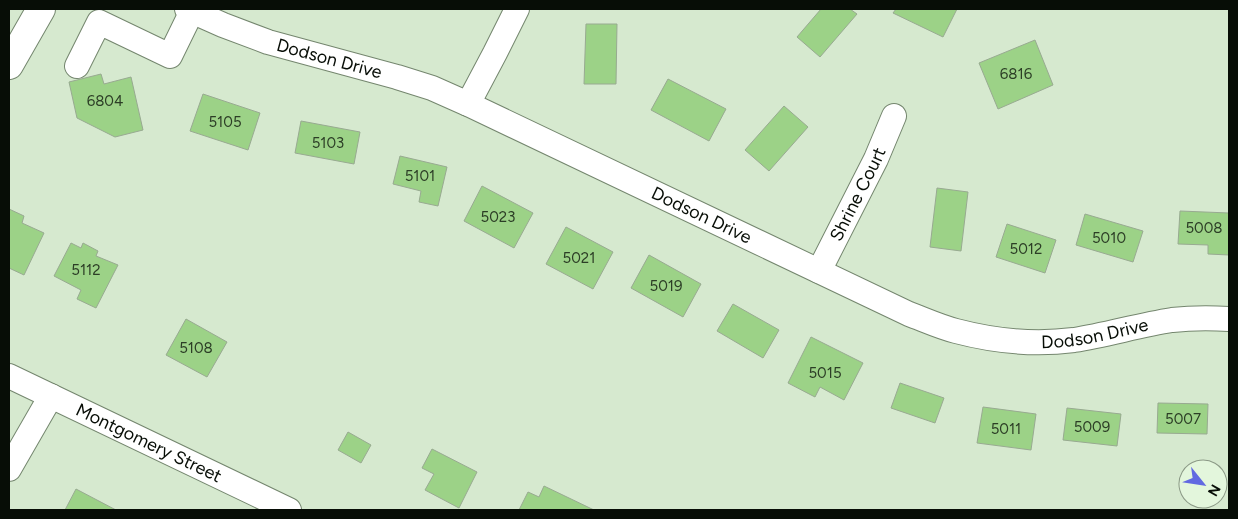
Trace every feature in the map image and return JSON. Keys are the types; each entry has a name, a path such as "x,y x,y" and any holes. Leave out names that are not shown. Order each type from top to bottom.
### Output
{"main road":[{"path":"9,65 41,9"}],"street":[{"path":"468,104 517,9"},
{"path":"77,66 99,22 170,56 189,10"},
{"name":"Dodson Drive","path":"189,10 268,42 432,88 909,314 956,331 993,339 1030,342 1072,340 1170,320 1204,317 1229,319"},
{"name":"Shrine Court","path":"819,271 876,159 894,116"},
{"name":"Montgomery Street","path":"9,376 289,510"},
{"path":"12,454 51,396"}],"building":[{"path":"821,9 850,9 857,14 820,57 797,37"},
{"path":"896,9 957,9 943,37 893,13"},
{"path":"586,24 617,24 616,84 584,84"},
{"path":"1035,40 1053,85 998,109 979,63"},
{"path":"101,74 104,84 131,77 143,130 115,137 77,118 69,82"},
{"path":"668,79 726,109 709,141 651,110"},
{"path":"203,94 260,113 248,150 190,131"},
{"path":"784,106 808,127 769,171 745,150"},
{"path":"301,121 360,132 354,164 295,153"},
{"path":"400,156 447,167 438,206 419,202 421,191 393,184"},
{"path":"482,186 533,213 514,248 464,221"},
{"path":"937,188 968,192 961,251 930,247"},
{"path":"9,209 24,216 22,223 44,233 24,275 9,268"},
{"path":"1180,211 1229,213 1229,255 1208,254 1208,245 1178,244"},
{"path":"1085,214 1143,231 1133,262 1076,245"},
{"path":"1007,224 1056,240 1045,273 996,257"},
{"path":"566,227 613,252 593,289 546,264"},
{"path":"71,243 81,248 83,243 98,251 96,256 118,265 96,308 77,299 81,290 54,276"},
{"path":"649,255 701,284 683,317 631,288"},
{"path":"733,304 779,330 763,358 717,331"},
{"path":"186,319 227,342 207,377 166,355"},
{"path":"811,337 863,363 844,400 820,387 815,397 788,383"},
{"path":"900,383 944,398 935,423 891,408"},
{"path":"1158,403 1208,404 1207,434 1157,433"},
{"path":"983,407 1036,414 1031,450 977,443"},
{"path":"1067,408 1121,414 1117,446 1063,440"},
{"path":"348,432 371,445 361,463 338,450"},
{"path":"432,449 477,472 459,508 425,490 434,474 422,468"},
{"path":"544,486 594,510 519,510 528,492 539,497"},
{"path":"76,489 116,510 65,510"}]}
